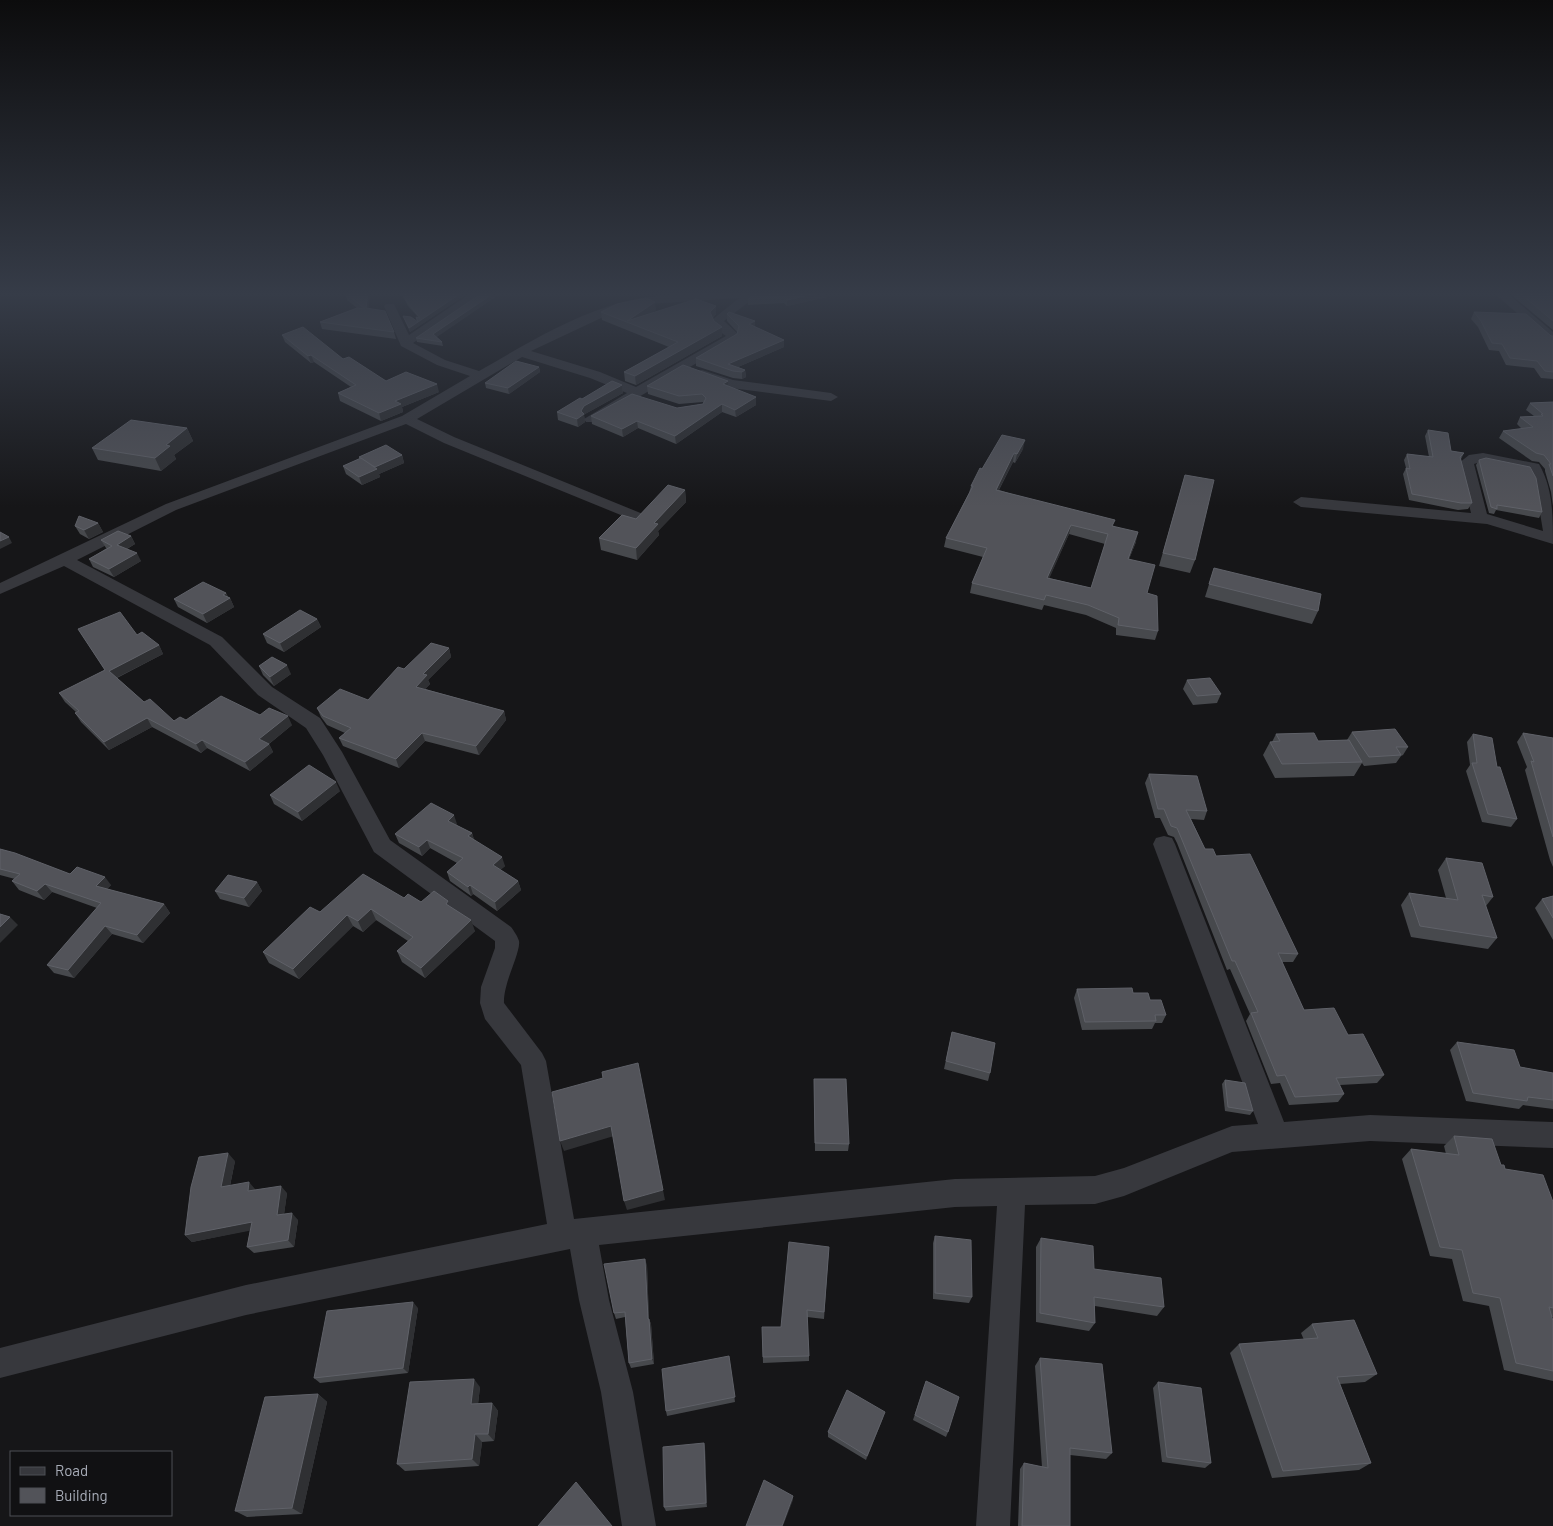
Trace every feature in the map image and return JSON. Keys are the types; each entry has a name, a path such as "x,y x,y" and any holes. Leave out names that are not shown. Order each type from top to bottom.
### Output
{"street":[{"path":"444,364 456,370 480,375"},
{"path":"0,589 64,560 171,507 340,446 407,419 499,364"},
{"path":"560,364 595,375 650,401"},
{"path":"591,419 634,393 689,364"},
{"path":"684,367 731,384 831,397"},
{"path":"407,419 449,440 638,517"},
{"path":"1480,518 1466,463 1469,460 1484,457 1528,464 1539,473 1553,539"},
{"path":"1301,502 1480,518 1509,524 1553,539"},
{"path":"64,560 216,641 265,691 312,723 332,752 382,846 503,934 507,940 508,948 491,992 490,1002 494,1011 533,1060 572,1234 594,1300 617,1392 639,1526"},
{"path":"1164,844 1276,1136"},
{"path":"0,1363 246,1300 572,1234 956,1193 1094,1190 1124,1182 1232,1139 1370,1128 1553,1135"},
{"path":"993,1526 1010,1254 1012,1192"}],"building":[{"path":"325,364 360,364 386,381 406,372 437,384 395,401 401,404 379,413 338,393 356,385"},
{"path":"511,364 528,364 539,367 508,388 485,383"},
{"path":"638,364 656,364 635,376 624,372"},
{"path":"714,364 729,364 745,370 742,372"},
{"path":"1540,364 1553,364 1553,372 1545,371"},
{"path":"683,365 728,381 723,384 756,397 735,410 722,404 675,436 637,421 622,429 591,416 632,394 677,408 703,404 706,398 702,394 679,396 647,386"},
{"path":"612,381 622,385 584,406 581,411 584,414 577,419 557,412 580,398 582,399"},
{"path":"1553,402 1553,476 1549,464 1551,464 1544,455 1536,453 1503,431 1533,427 1520,417 1543,416 1530,403"},
{"path":"131,420 187,428 166,445 170,446 155,458 92,448"},
{"path":"1428,430 1448,433 1451,451 1464,453 1460,457 1472,503 1461,503 1412,494 1406,468 1410,469 1407,454 1433,457"},
{"path":"1002,435 1025,440 1017,454 1014,453 996,490 1115,520 1112,526 1138,532 1128,559 1155,565 1147,593 1157,596 1158,631 1118,625 1119,618 1088,605 1046,595 1044,600 972,583 987,548 946,538 973,486 971,486 980,468 982,469","holes":["1071,525 1108,534 1091,588 1047,578"]},
{"path":"386,445 402,455 375,467 359,457"},
{"path":"361,458 377,469 359,477 343,466"},
{"path":"1486,458 1530,467 1536,478 1542,512 1497,505 1497,509 1491,507 1479,460"},
{"path":"1185,475 1214,480 1195,560 1163,553"},
{"path":"668,485 685,490 654,523 658,524 636,548 599,538 622,515 636,519"},
{"path":"79,516 98,523 84,530 75,526"},
{"path":"118,531 131,536 117,545 137,553 109,569 89,559 112,546 101,540"},
{"path":"0,532 9,537 0,541"},
{"path":"1214,568 1321,594 1318,611 1209,584"},
{"path":"203,582 226,593 223,595 230,598 203,614 174,599"},
{"path":"300,610 317,619 280,643 263,634"},
{"path":"120,612 137,635 142,632 159,645 109,671 144,702 150,699 174,721 180,717 186,720 221,696 260,715 269,708 288,716 259,739 269,744 245,762 202,740 196,744 147,718 104,742 75,713 79,711 59,693 105,670 78,629"},
{"path":"431,643 449,648 423,674 427,675 416,687 504,711 476,746 422,733 396,759 339,738 351,728 323,716 317,708 340,689 368,700 398,667 404,669"},
{"path":"272,657 287,665 270,677 259,666"},
{"path":"1210,678 1221,694 1197,696 1187,680"},
{"path":"1395,729 1408,747 1396,747 1401,755 1369,757 1352,732"},
{"path":"1314,733 1318,741 1349,740 1362,762 1282,764 1270,742 1280,741 1276,734"},
{"path":"1523,733 1553,738 1553,837 1531,761 1534,762"},
{"path":"1473,734 1492,738 1497,767 1500,767 1517,819 1488,814 1472,763 1477,763"},
{"path":"309,765 336,782 298,812 270,795"},
{"path":"1149,774 1197,776 1207,811 1186,810 1205,849 1213,849 1216,856 1250,854 1298,954 1278,953 1304,1010 1334,1008 1348,1035 1363,1034 1384,1075 1336,1078 1344,1094 1295,1097 1285,1075 1277,1076 1251,1013 1258,1012 1235,961 1232,961 1177,828 1171,826 1164,809 1158,809"},
{"path":"431,803 454,815 448,821 472,833 468,836 502,857 493,865 518,881 495,902 470,885 468,887 447,872 463,858 427,840 419,847 395,834"},
{"path":"0,849 70,874 77,867 105,877 96,886 164,904 137,935 105,926 68,970 47,965 101,903 45,884 37,891 12,881 20,874 0,869"},
{"path":"1446,858 1482,863 1493,897 1482,895 1497,938 1420,926 1409,893 1458,900"},
{"path":"363,874 404,898 408,894 421,902 434,891 448,901 446,904 471,920 421,968 397,951 413,937 371,909 358,921 347,915 293,969 263,952 310,907 320,912"},
{"path":"228,875 257,882 244,898 215,891"},
{"path":"1553,896 1553,918 1542,899"},
{"path":"0,914 10,917 0,927"},
{"path":"1132,988 1133,993 1148,993 1150,1000 1161,1000 1166,1015 1155,1015 1156,1021 1085,1022 1077,989"},
{"path":"952,1032 995,1043 990,1073 946,1061"},
{"path":"1457,1042 1514,1050 1520,1067 1553,1073 1553,1100 1528,1097 1527,1101 1473,1093"},
{"path":"638,1063 663,1190 624,1201 611,1126 560,1141 552,1092 603,1078 602,1072"},
{"path":"814,1079 846,1079 849,1144 815,1143"},
{"path":"1225,1080 1245,1083 1253,1111 1228,1107"},
{"path":"1454,1136 1492,1139 1501,1165 1504,1165 1505,1169 1543,1175 1553,1202 1553,1308 1549,1307 1553,1321 1553,1371 1516,1363 1500,1298 1473,1293 1462,1250 1440,1247 1411,1149 1459,1155"},
{"path":"228,1153 221,1187 249,1182 248,1191 281,1186 277,1215 292,1213 288,1240 247,1247 252,1222 185,1235 191,1187 199,1157"},
{"path":"935,1236 971,1240 972,1297 935,1293"},
{"path":"1041,1238 1093,1246 1094,1269 1161,1278 1164,1307 1094,1297 1095,1323 1040,1313"},
{"path":"789,1242 829,1247 824,1312 807,1310 809,1356 763,1357 762,1327 781,1327"},
{"path":"645,1259 652,1359 629,1363 625,1312 614,1313 604,1264"},
{"path":"413,1302 403,1368 314,1378 327,1311"},
{"path":"1354,1320 1377,1374 1337,1377 1371,1463 1283,1471 1239,1344 1318,1338 1312,1324"},
{"path":"729,1356 735,1397 666,1411 662,1369"},
{"path":"1040,1358 1102,1364 1112,1453 1070,1448 1070,1526 1022,1526 1024,1463 1048,1468"},
{"path":"474,1379 471,1404 492,1403 488,1434 475,1434 472,1459 397,1464 410,1382"},
{"path":"926,1381 959,1397 948,1432 915,1415"},
{"path":"1158,1382 1201,1388 1211,1463 1167,1457"},
{"path":"847,1390 885,1412 867,1456 828,1432"},
{"path":"318,1394 292,1508 235,1511 265,1397"},
{"path":"704,1443 706,1503 664,1507 663,1447"},
{"path":"764,1480 793,1496 782,1526 746,1526"},
{"path":"576,1482 612,1526 538,1526"}]}
